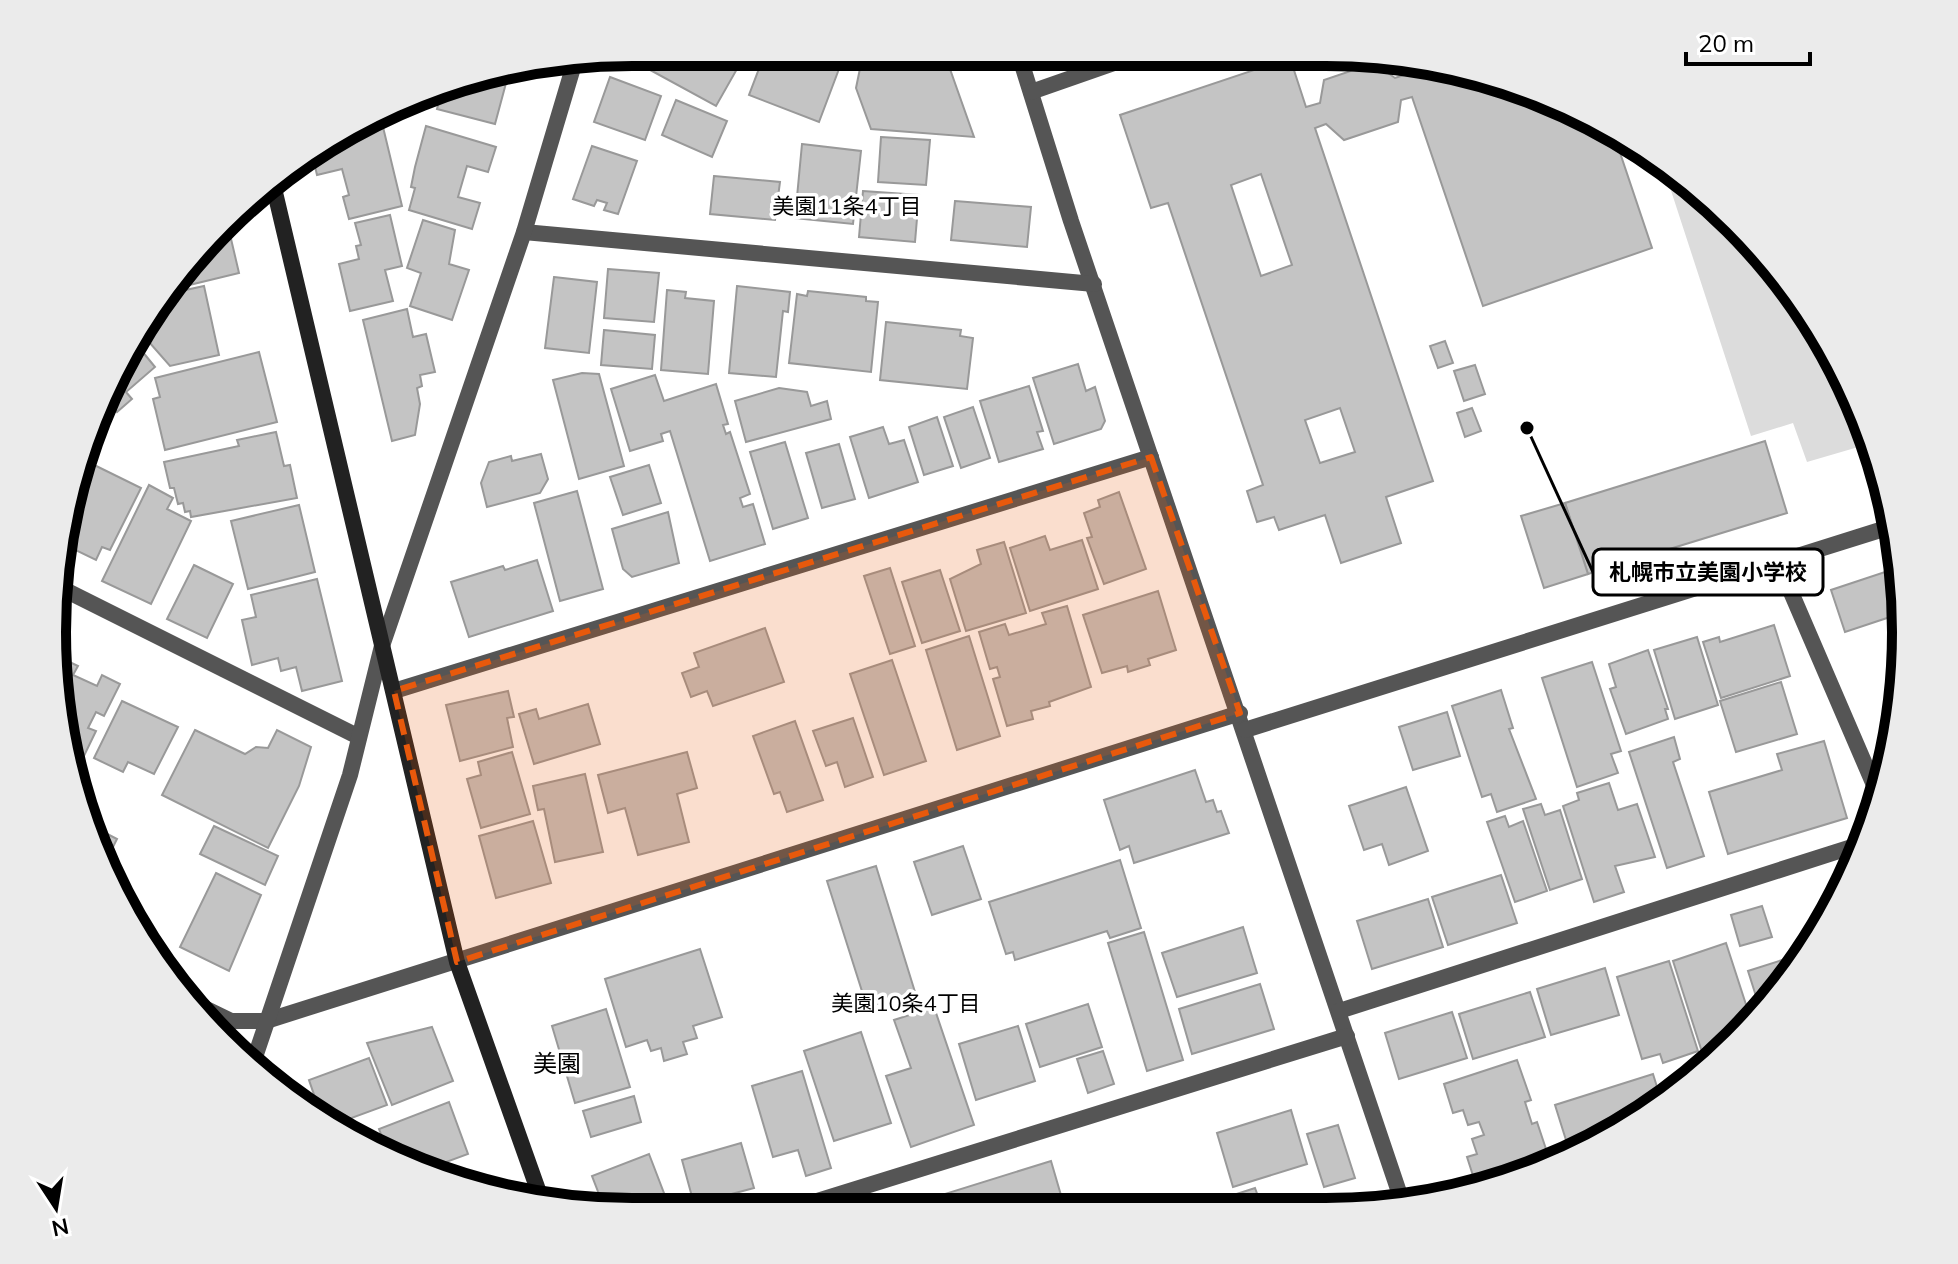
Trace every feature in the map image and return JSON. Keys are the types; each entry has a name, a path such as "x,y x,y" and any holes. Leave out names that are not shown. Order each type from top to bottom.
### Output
{"street":[{"path":"1023,66 1399,1193"},
{"path":"1031,92 1105,66"},
{"path":"255,1055 350,775 382,646 524,232 572,69"},
{"path":"275,193 457,962 538,1190"},
{"path":"524,232 1094,284"},
{"path":"394,691 1151,457"},
{"path":"1245,730 1882,529"},
{"path":"1778,562 1872,781"},
{"path":"67,591 359,737"},
{"path":"213,1012 231,1021 266,1021 1240,713"},
{"path":"1339,1011 1850,848"},
{"path":"827,1198 1347,1036"}],"highlighted area":[{"path":"1151,457 1240,713 457,962 394,691"}],"shaded area":[{"path":"1668,181 1726,232 1775,287 1834,382 1861,446 1807,462 1793,423 1751,436"}],"building":[{"path":"643,66 732,66 737,69 716,106"},
{"path":"760,66 840,66 819,122 749,95"},
{"path":"861,66 949,66 974,137 871,129 856,88"},
{"path":"1266,66 1293,66 1306,107 1320,103 1324,80 1363,67 1383,69 1395,78 1404,75 1403,71 1436,77 1508,96 1576,124 1618,148 1652,248 1483,306 1412,97 1401,100 1398,122 1344,140 1326,124 1315,128 1433,481 1386,497 1401,543 1341,563 1325,515 1279,530 1274,517 1257,522 1247,491 1263,485 1168,203 1151,208 1120,115","holes":["1261,174 1292,265 1261,276 1231,185","1340,408 1355,452 1320,463 1305,420"]},
{"path":"610,77 661,96 645,140 594,122"},
{"path":"507,80 495,124 437,109 440,100"},
{"path":"676,100 727,121 712,157 662,135"},
{"path":"426,126 496,147 488,172 467,166 458,197 480,203 472,229 409,210 415,188 411,187 415,167"},
{"path":"383,127 402,206 349,219 343,197 349,195 342,169 317,175 314,164 371,130"},
{"path":"881,137 930,140 926,185 878,182"},
{"path":"802,144 861,151 853,224 795,218"},
{"path":"592,146 637,161 618,214 604,210 607,203 597,200 594,206 573,199"},
{"path":"714,176 780,182 775,220 710,214"},
{"path":"863,191 919,195 915,242 859,237"},
{"path":"955,201 1031,207 1027,247 951,240"},
{"path":"390,215 402,266 385,270 393,301 350,311 339,264 359,259 356,246 361,245 355,223"},
{"path":"423,220 455,230 449,264 469,270 452,320 410,306 421,273 407,268"},
{"path":"230,234 239,273 183,286"},
{"path":"608,269 659,273 654,322 604,318"},
{"path":"554,277 597,282 589,353 545,348"},
{"path":"204,286 219,355 170,366 147,340 180,291"},
{"path":"737,286 790,292 788,312 783,311 776,377 729,373"},
{"path":"667,290 686,292 685,298 714,301 708,374 661,370"},
{"path":"808,291 866,297 866,301 878,302 871,372 789,363 797,294 807,296"},
{"path":"407,309 413,337 426,334 435,372 420,375 422,386 417,388 420,404 415,435 392,441 363,320"},
{"path":"886,322 961,330 960,336 973,338 967,389 880,380"},
{"path":"604,330 655,335 652,369 601,365"},
{"path":"1445,341 1453,363 1438,368 1430,346"},
{"path":"141,350 155,367 126,392 132,399 117,412 113,407"},
{"path":"259,352 277,422 165,450 153,399 160,397 155,378"},
{"path":"1078,364 1086,391 1095,387 1105,421 1101,429 1054,444 1033,378"},
{"path":"1475,365 1485,394 1464,401 1454,371"},
{"path":"582,373 599,374 624,466 579,479 553,380"},
{"path":"655,375 664,401 716,384 728,424 723,425 726,434 730,432 750,494 740,498 743,507 753,504 765,544 710,561 670,431 661,434 663,441 630,451 611,389"},
{"path":"1029,386 1043,431 1037,432 1043,449 999,462 980,401"},
{"path":"779,388 807,392 811,406 827,401 831,419 746,442 735,401"},
{"path":"973,407 990,458 961,468 944,417"},
{"path":"1472,408 1481,431 1465,437 1457,413"},
{"path":"937,417 953,466 924,475 909,427"},
{"path":"883,427 889,444 904,440 918,482 869,498 850,437"},
{"path":"276,432 284,466 290,465 297,498 191,517 190,511 185,512 183,503 178,504 174,488 170,488 164,462 239,446 237,440"},
{"path":"1765,441 1787,513 1588,574 1565,503"},
{"path":"785,442 808,518 773,529 750,452"},
{"path":"839,444 855,499 822,508 806,453"},
{"path":"541,454 548,479 540,493 487,507 481,483 489,462 511,456 512,461"},
{"path":"92,464 141,488 110,550 102,547 96,560 73,549"},
{"path":"649,465 661,503 623,515 610,477"},
{"path":"149,485 173,498 167,509 191,521 151,604 102,581"},
{"path":"577,491 603,589 560,601 534,503"},
{"path":"1119,492 1146,569 1104,584 1087,538 1092,537 1084,513 1100,507 1098,500"},
{"path":"1565,503 1588,574 1544,588 1521,516"},
{"path":"299,505 315,572 248,589 231,521"},
{"path":"668,512 679,563 632,577 623,569 612,529"},
{"path":"1045,536 1050,550 1082,540 1098,589 1030,611 1010,548"},
{"path":"1004,542 1026,613 966,631 950,579 981,564 977,550"},
{"path":"537,560 553,611 469,637 451,582 503,566 505,570"},
{"path":"194,565 233,584 207,638 167,619"},
{"path":"890,568 915,646 890,654 864,576"},
{"path":"940,570 960,631 922,643 902,582"},
{"path":"1888,571 1892,616 1845,632 1831,590"},
{"path":"317,579 342,681 302,691 296,667 281,671 278,658 252,665 242,620 256,617 251,595"},
{"path":"1158,591 1176,650 1148,659 1150,665 1128,672 1127,666 1102,673 1083,615"},
{"path":"1067,606 1091,687 1049,702 1050,706 1031,711 1033,719 1007,726 993,679 1000,677 997,667 990,669 979,632 1005,624 1009,635 1046,624 1042,613"},
{"path":"1774,625 1790,676 1721,698 1703,642 1719,637 1720,642"},
{"path":"765,628 784,682 713,706 707,691 691,697 682,673 699,667 694,653"},
{"path":"969,636 1000,736 957,750 926,650"},
{"path":"1697,637 1718,705 1675,719 1654,650"},
{"path":"1648,650 1668,709 1665,709 1668,719 1626,734 1610,689 1616,687 1609,664"},
{"path":"892,660 926,761 884,775 850,674"},
{"path":"67,661 78,666 73,675 97,686 102,675 120,684 104,716 96,712 88,728 96,731 83,758 77,742"},
{"path":"1592,662 1621,751 1611,754 1618,773 1577,787 1542,678"},
{"path":"1781,682 1797,734 1736,752 1720,701"},
{"path":"1501,690 1513,728 1509,729 1536,799 1497,812 1491,794 1482,797 1452,706"},
{"path":"508,691 514,717 507,718 513,747 460,761 446,705"},
{"path":"122,701 178,727 154,774 128,762 123,772 94,758"},
{"path":"588,704 600,744 534,764 519,714 536,709 539,719"},
{"path":"1447,712 1460,756 1413,770 1399,727"},
{"path":"853,718 873,777 845,787 837,762 826,766 813,731"},
{"path":"795,721 823,800 787,812 780,792 774,794 753,736"},
{"path":"195,730 245,754 256,747 268,748 277,730 311,747 299,786 268,848 162,795"},
{"path":"1674,737 1680,759 1673,762 1704,856 1667,868 1629,752"},
{"path":"1824,741 1847,818 1728,854 1709,792 1782,770 1777,754"},
{"path":"512,752 530,814 481,828 467,779 481,775 478,762"},
{"path":"687,752 697,788 677,794 689,842 638,855 625,808 608,813 598,775"},
{"path":"1195,770 1206,802 1213,800 1229,833 1134,863 1129,846 1120,850 1104,800"},
{"path":"585,774 603,852 555,862 544,809 538,810 533,786"},
{"path":"1609,783 1618,810 1637,804 1655,857 1615,866 1624,892 1594,902 1563,806 1579,800 1577,793"},
{"path":"1406,787 1428,851 1389,865 1382,844 1364,850 1349,806"},
{"path":"1541,804 1545,815 1560,810 1582,879 1550,890 1523,809"},
{"path":"1505,816 1509,827 1523,821 1547,891 1515,902 1487,822"},
{"path":"533,821 551,883 496,898 479,836"},
{"path":"214,826 278,856 265,885 200,854"},
{"path":"102,831 117,839 110,852"},
{"path":"963,846 981,899 932,915 914,862"},
{"path":"1120,860 1141,928 1110,938 1107,931 1015,960 1013,952 1006,954 989,902"},
{"path":"876,866 915,992 867,1007 827,881"},
{"path":"216,873 261,895 229,971 180,947"},
{"path":"1501,875 1517,923 1448,945 1432,897"},
{"path":"1428,899 1443,947 1372,969 1357,921"},
{"path":"1762,906 1772,937 1740,946 1731,915"},
{"path":"1243,927 1257,973 1177,997 1162,953"},
{"path":"1144,932 1183,1060 1147,1071 1108,943"},
{"path":"1726,943 1748,1010 1707,1050 1702,1052 1673,961"},
{"path":"700,949 722,1017 693,1026 697,1038 683,1042 687,1054 664,1061 661,1048 651,1051 647,1040 626,1047 605,979"},
{"path":"1788,958 1757,999 1748,971"},
{"path":"1669,961 1698,1051 1663,1063 1660,1054 1642,1059 1617,977"},
{"path":"1605,968 1619,1015 1551,1035 1537,989"},
{"path":"1260,984 1274,1029 1192,1054 1179,1009"},
{"path":"1530,992 1545,1037 1473,1059 1459,1014"},
{"path":"1088,1004 1102,1047 1040,1067 1026,1024"},
{"path":"934,1007 974,1125 911,1147 886,1076 911,1068 894,1020"},
{"path":"606,1009 630,1087 575,1103 552,1026"},
{"path":"1452,1012 1467,1058 1399,1079 1385,1033"},
{"path":"1018,1026 1035,1081 976,1100 959,1044"},
{"path":"432,1027 453,1081 392,1105 367,1043"},
{"path":"861,1032 891,1123 834,1141 804,1051"},
{"path":"1103,1051 1114,1084 1088,1093 1077,1059"},
{"path":"369,1058 387,1105 346,1120 317,1102 309,1080"},
{"path":"1517,1060 1531,1100 1525,1102 1532,1124 1537,1122 1547,1153 1474,1178 1467,1157 1477,1154 1472,1139 1484,1135 1479,1122 1468,1125 1463,1110 1453,1113 1444,1084"},
{"path":"802,1071 831,1168 806,1176 798,1150 773,1157 752,1086"},
{"path":"1653,1074 1658,1090 1567,1144 1555,1105"},
{"path":"634,1096 641,1122 591,1137 583,1111"},
{"path":"449,1102 468,1154 440,1164 383,1141 379,1129"},
{"path":"1291,1110 1307,1164 1233,1187 1217,1133"},
{"path":"1338,1125 1355,1178 1324,1187 1307,1134"},
{"path":"741,1143 754,1188 716,1198 692,1198 682,1160"},
{"path":"649,1154 666,1198 600,1197 592,1176"},
{"path":"1051,1161 1062,1198 932,1198"},
{"path":"1255,1188 1259,1198 1224,1198"}],"place":[{"name":"札幌市立美園小学校","path":"1527,428"}],"district":[{"name":"美園11条4丁目","path":"847,206"},
{"name":"美園10条4丁目","path":"906,1003"},
{"name":"美園","path":"557,1064"}]}
